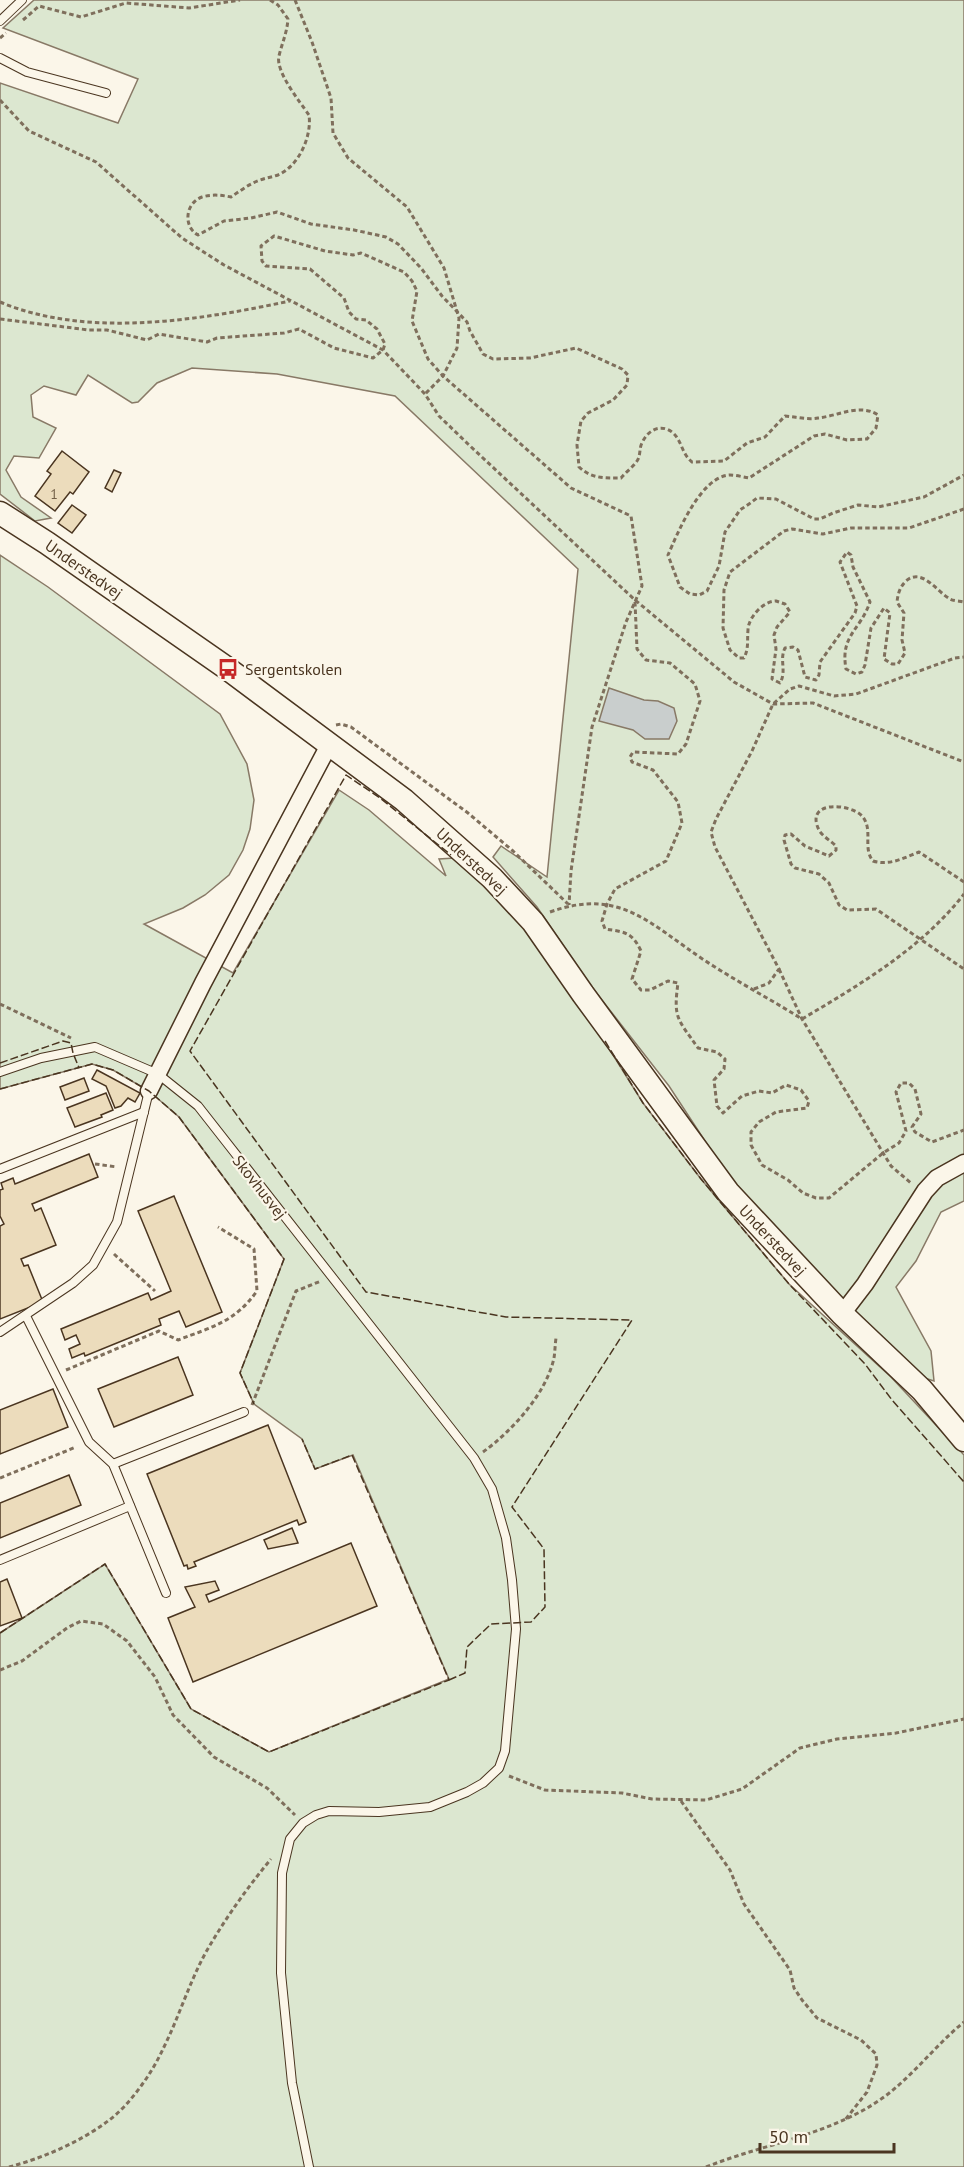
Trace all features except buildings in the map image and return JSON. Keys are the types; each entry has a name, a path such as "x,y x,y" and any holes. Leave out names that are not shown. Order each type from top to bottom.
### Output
{"street":[{"name":"Understedvej","path":"0,513 47,543 219,663 404,800 452,840 492,878 533,922 728,1192 842,1314 922,1390 964,1440"},
{"path":"149,1091 203,983 314,778 320,739"},
{"path":"842,1314 865,1284 925,1191 937,1178 964,1163"}],"lane":[{"path":"0,21 22,0"},
{"path":"0,58 27,72 106,93"},
{"path":"0,1072 41,1058 95,1047"},
{"name":"Skovhusvej","path":"95,1047 158,1074 198,1106 474,1458 492,1489 506,1538 516,1629 506,1751 499,1768"},
{"path":"0,1332 73,1283 93,1265 105,1246 117,1221 149,1091"},
{"path":"0,1168 144,1112"},
{"path":"26,1316 89,1442 113,1464 166,1593"},
{"path":"113,1464 244,1412"},
{"path":"0,1560 130,1506"},
{"path":"309,2167 292,2083 281,1973 282,1873 290,1839 303,1823 316,1815 328,1811 379,1812 430,1806 467,1792 483,1783 499,1768"}],"path":[{"path":"16,25 39,6 81,17 126,3 189,8 240,0"},
{"path":"270,0 278,5 288,19 287,35 278,58 281,71 309,115 310,122 304,147 287,170 279,175 261,180 231,197 219,195 202,197 194,202 189,212 188,222 192,232 198,235 225,221 277,212 311,224 386,237 398,244 467,322 483,354 493,359 530,358 576,348 622,369 628,375 627,385 613,400 588,413 580,421 577,446 579,467 587,474 600,478 621,478 639,459 642,443 651,430 660,427 670,430 692,462 724,461 747,443 765,437 785,416 816,419 862,409 878,415 876,428 867,439 848,440 825,434 814,436 749,478 729,475 711,483 686,515 668,555 680,587 690,594 707,591 718,566 725,532 740,510 757,498 776,499 814,519 820,519 858,505 878,507 924,497 964,475"},
{"path":"295,0 331,98 333,133 348,158 407,207 444,268 459,318 457,348 443,376 424,394"},
{"path":"0,38 8,32"},
{"path":"0,100 29,131 96,162 182,238 224,265 383,350 424,394 439,416 635,600 734,682 774,704 813,703 964,762"},
{"path":"0,319 88,330 107,330 147,340 159,334 207,342 217,338 284,333 299,329 334,348 372,358 383,350 385,344 377,329 366,320 356,319 344,298 310,269 266,266 262,261 261,246 274,236 325,251 353,255 361,253 404,272 417,291 412,321 428,359 443,376 571,488 631,516 642,586 608,675 592,727 571,871 569,905"},
{"path":"0,302 32,314 85,323 156,322 240,312 292,301"},
{"path":"964,509 909,528 851,528 823,534 792,529 784,531 730,572 724,590 723,628 730,650 739,658 744,658 748,650 750,622 758,611 765,604 775,601 785,604 790,612 774,634 776,649 772,679 780,682 784,673 782,654 785,648 793,647 798,650 805,677 816,680 819,675 820,662 855,613 857,606 840,562 847,552 851,555 853,567 870,602 865,618 849,636 844,655 846,669 856,674 862,672 865,665 871,628 884,608 890,613 884,659 892,664 898,664 903,659 905,653 902,640 904,613 897,602 901,587 909,579 915,577 927,580 950,599 964,602"},
{"path":"635,600 637,649 646,660 670,663 694,684 699,701 686,744 678,754 642,751 633,752 630,757 632,762 653,770 678,802 681,823 666,861 615,889 607,904 602,921 605,929 625,932 635,938 641,951 632,979 640,990 650,990 668,981 678,983 675,1006 677,1018 698,1048 717,1052 725,1059 724,1069 714,1080 717,1106 723,1113 742,1096 759,1091 772,1093 786,1085 801,1090 809,1101 807,1108 776,1112 759,1122 751,1132 751,1145 762,1165 788,1180 803,1193 816,1198 829,1198 883,1153 899,1143 906,1131 896,1092 901,1083 909,1083 915,1089 921,1114 912,1127 915,1132 932,1142 964,1130"},
{"path":"925,1191 900,1175 891,1166 802,1019 779,969 715,847 711,832 774,704 790,689 799,686 834,696 856,694 955,658 964,657"},
{"path":"320,739 341,724 351,727 468,813 513,851 569,905"},
{"path":"964,882 920,852 900,860 881,863 873,861 867,849 869,835 864,818 853,809 828,807 821,808 817,814 816,821 819,831 836,846 836,850 829,856 806,846 791,834 785,835 784,840 791,864 795,868 819,874 829,883 838,905 847,910 876,909 964,969"},
{"path":"802,1019 871,978 920,938 964,894"},
{"path":"533,922 569,905 607,904 624,909 662,929 704,960 754,988 802,1019"},
{"path":"754,988 769,983 779,969"},
{"path":"0,1004 68,1037 95,1047"},
{"path":"95,1164 129,1168"},
{"path":"55,1374 159,1331 178,1340 218,1325 245,1308 257,1291 254,1249 218,1227"},
{"path":"105,1246 155,1291"},
{"path":"254,1404 296,1291 331,1276"},
{"path":"474,1458 507,1433 524,1415 544,1383 554,1358 556,1338"},
{"path":"0,1478 89,1442"},
{"path":"0,1670 22,1661 67,1628 81,1621 103,1624 127,1641 155,1677 173,1715 214,1757 267,1788 303,1823"},
{"path":"499,1768 511,1777 545,1790 622,1793 652,1799 706,1800 742,1789 800,1748 837,1739 896,1733 964,1719"},
{"path":"680,1800 730,1870 744,1904 790,1970 794,1988 802,2000 817,2018 861,2040 876,2054 877,2065 867,2092 845,2120"},
{"path":"9,2167 35,2160 55,2151 109,2120 139,2089 163,2050 205,1954 239,1899 290,1839"},
{"path":"706,2167 737,2154 845,2120 888,2094 943,2039 964,2022"},
{"path":"28,2167 35,2160"}],"green space":[{"path":"34,0 964,0 964,1201 941,1212 916,1261 896,1287 931,1351 934,1381 918,1376 806,1265 724,1170 669,1086 591,986 537,907 493,857 501,846 547,877 578,569 395,396 277,374 192,368 157,383 138,402 132,403 88,375 76,395 44,386 31,395 33,417 56,428 39,458 14,456 6,470 21,497 51,518 35,521 0,494 0,83 118,123 138,79 3,28"},
{"path":"0,555 48,587 220,714 247,764 254,800 250,829 243,850 229,875 205,895 183,908 144,924 233,973 339,790 369,810 446,876 439,859 455,858 529,930 573,991 643,1103 701,1179 789,1284 891,1377 964,1455 964,2167 0,2167 0,1633 105,1564 191,1709 269,1752 449,1679 353,1455 315,1469 302,1439 254,1404 240,1373 284,1259 179,1117 149,1091 113,1070 92,1064 0,1089"}],"shaded area":[{"path":"609,688 644,700 658,701 674,708 677,721 669,739 645,739 633,730 599,721"}],"fence":[{"path":"449,1680 465,1673 467,1647 491,1624 531,1622 545,1607 544,1549 512,1507 632,1320 506,1317 366,1292 190,1051 346,775 380,798 451,855"},
{"path":"0,1063 63,1041 71,1043 79,1068"},
{"path":"605,1041 643,1103 701,1179 789,1284 865,1364 892,1400 964,1482"},
{"path":"0,1089 92,1064 113,1070 149,1091 179,1117 284,1259 240,1373 254,1404"},
{"path":"0,1633 105,1564 191,1709 269,1752 449,1680 352,1455 315,1469 302,1439"}],"place":[{"name":"Sergentskolen","path":"228,669"}]}
